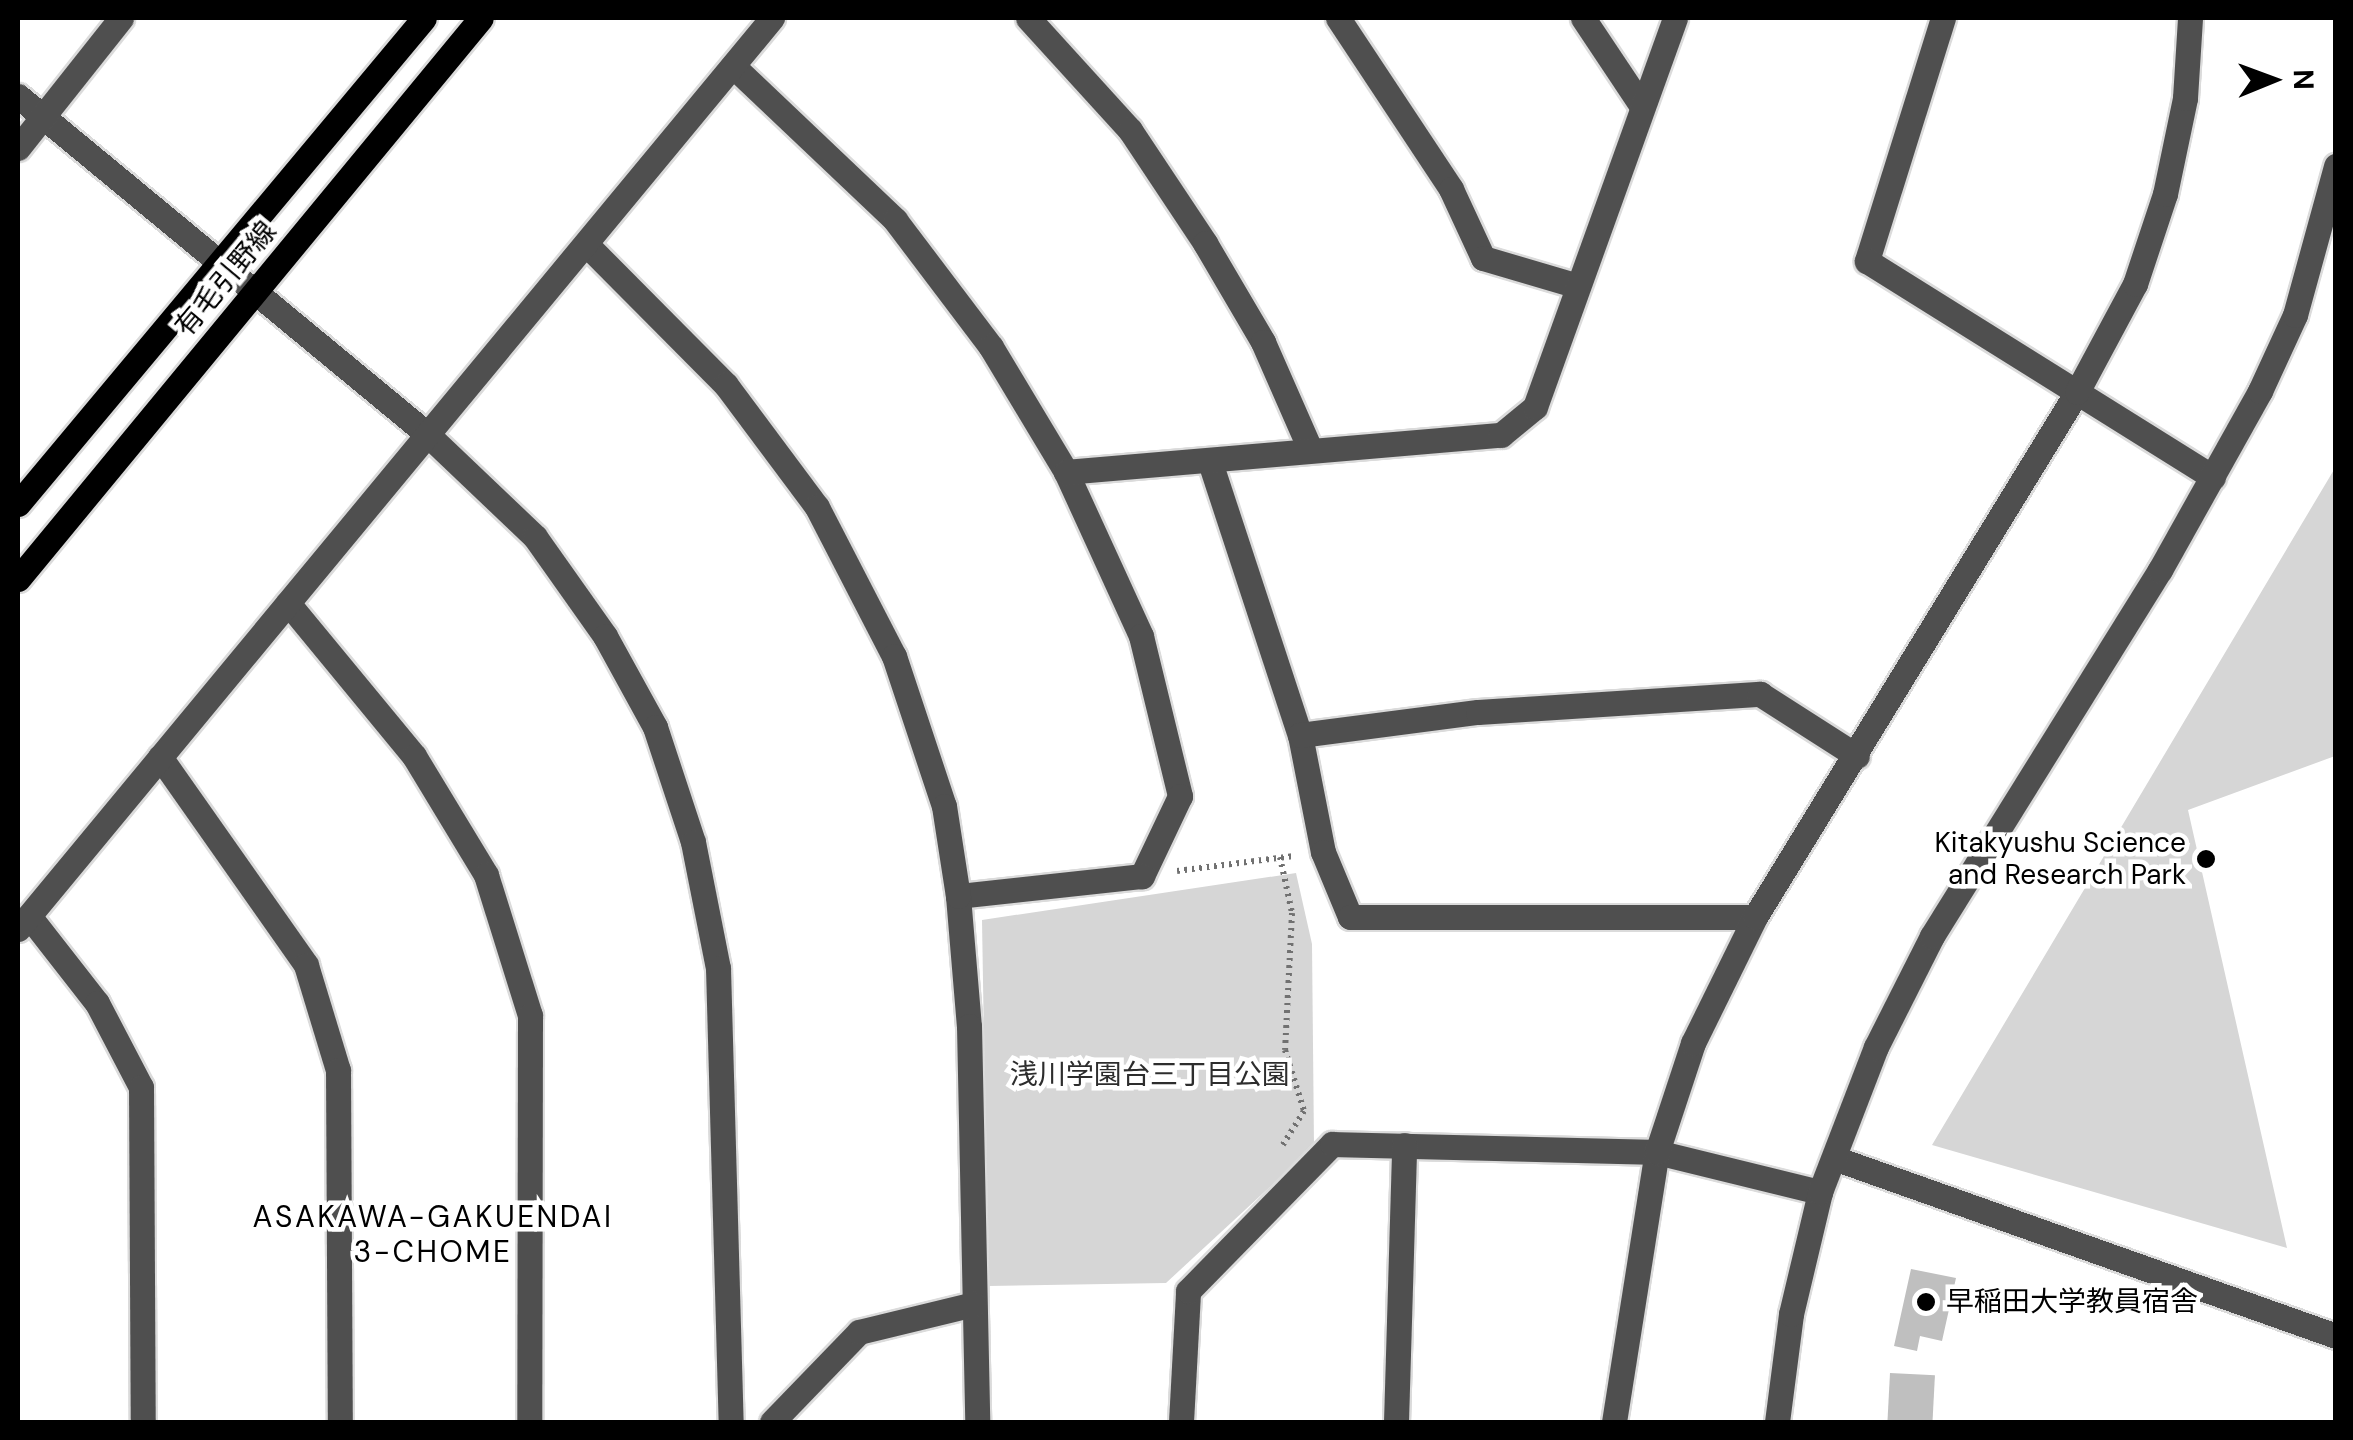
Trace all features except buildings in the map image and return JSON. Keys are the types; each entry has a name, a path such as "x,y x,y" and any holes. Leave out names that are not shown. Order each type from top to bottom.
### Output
{"main road":[{"name":"有毛引野線","path":"18,504 424,18"},
{"name":"有毛引野線","path":"18,579 481,18"}],"street":[{"path":"18,148 121,18"},
{"path":"143,1422 141,1087 97,1003 23,922 772,18"},
{"path":"1028,18 1130,130 1205,243 1263,342 1310,449"},
{"path":"1338,18 1451,189 1483,258 1578,286"},
{"path":"1583,18 1641,105"},
{"path":"1066,472 1501,435 1535,407 1674,18"},
{"path":"1943,18 1866,260 2212,478"},
{"path":"1614,1422 1657,1152 1694,1043 1755,917 2078,392 2135,284 2165,194 2185,98 2190,18"},
{"path":"733,66 895,220 991,347 1066,472 1140,636 1180,796 1142,876 958,896"},
{"path":"18,96 217,264 255,290 428,434 536,537 605,636 655,726 692,842 718,968 730,1422"},
{"path":"1777,1422 1791,1314 1820,1192 1876,1048 1932,936 2212,478 2295,314 2336,166"},
{"path":"586,245 726,385 816,506 894,656 944,806 958,896 969,1026 977,1422"},
{"path":"1210,462 1300,734 1323,852 1350,917 1755,917"},
{"path":"288,603 414,756 486,875 530,1015 529,1422"},
{"path":"1300,734 1478,712 1760,694 1857,756"},
{"path":"160,757 306,966 338,1070 340,1422"},
{"path":"1181,1422 1188,1291 1332,1144 1657,1152 1820,1192"},
{"path":"1396,1422 1404,1145"},
{"path":"1834,1158 2336,1336"},
{"path":"772,1422 859,1332 974,1304"}],"path":[{"path":"1142,876 1323,852"},
{"path":"1278,1153 1304,1110 1284,1050 1292,913 1280,857"}],"green space":[{"path":"2335,468 2335,756 2188,810 2287,1248 1932,1145"},
{"name":"浅川学園台三丁目公園","path":"1296,873 1312,944 1314,1146 1166,1283 988,1286 982,920"}],"place":[{"name":"Kitakyushu Science and Research Park","path":"2206,859"},
{"name":"早稲田大学教員宿舎","path":"1926,1302"}],"district":[{"name":"ASAKAWA-GAKUENDAI 3-CHOME","path":"433,1234"}]}
